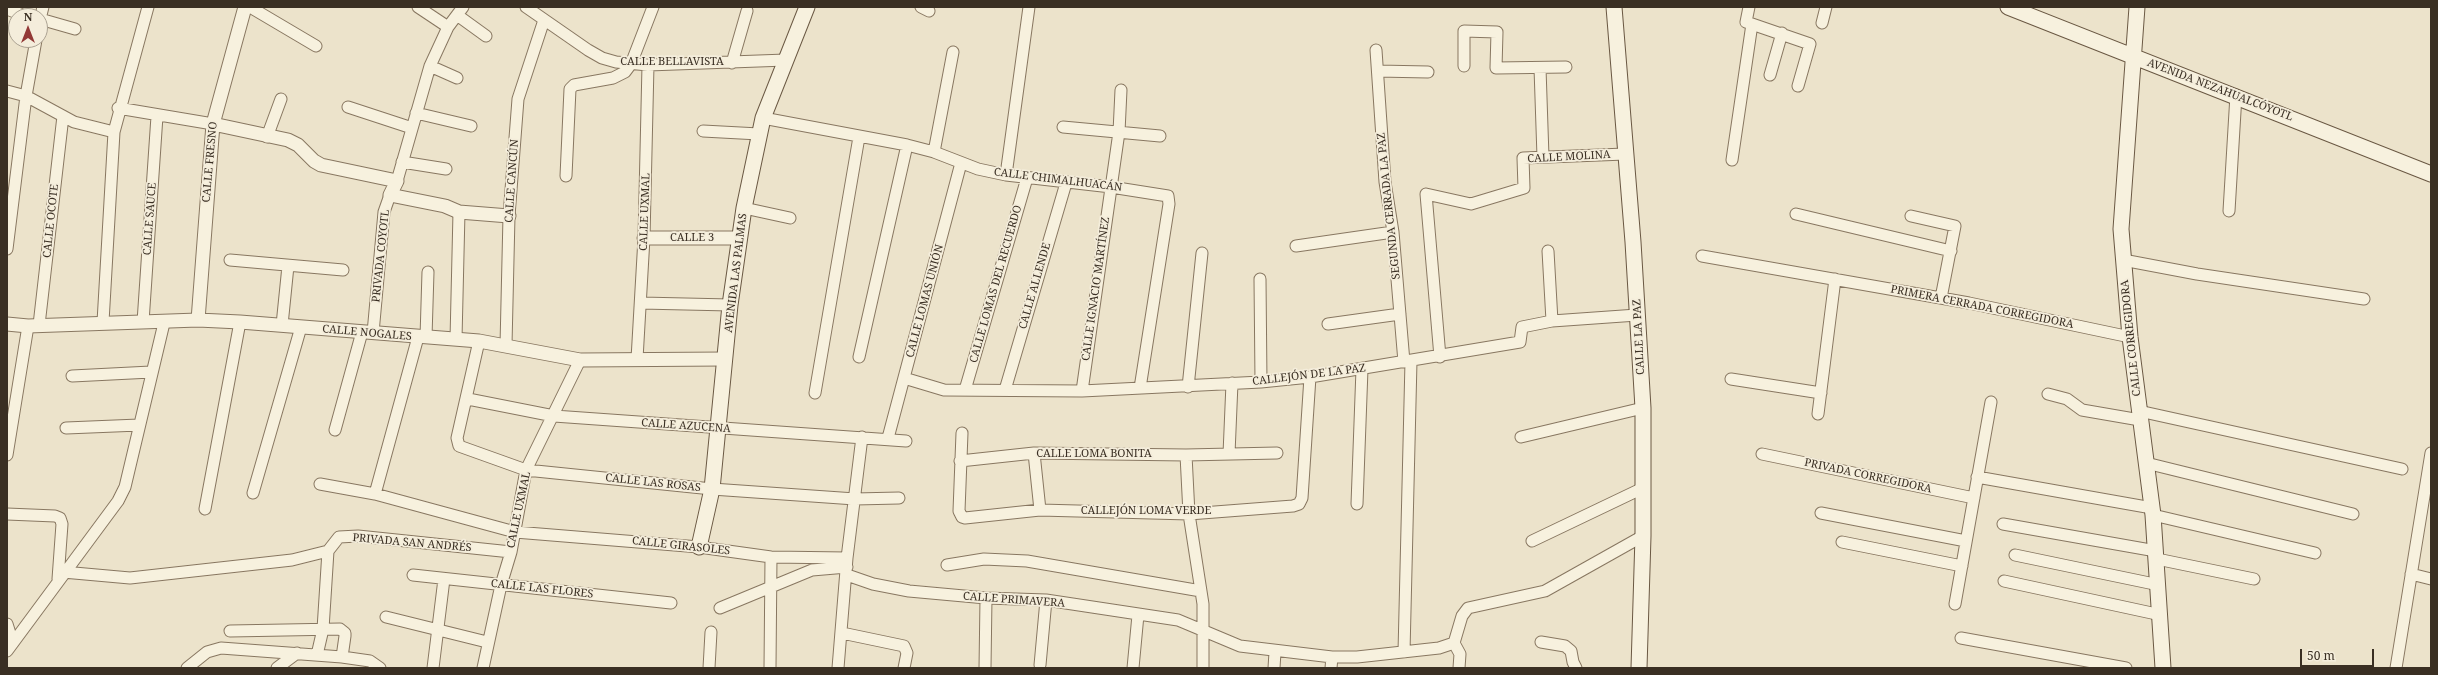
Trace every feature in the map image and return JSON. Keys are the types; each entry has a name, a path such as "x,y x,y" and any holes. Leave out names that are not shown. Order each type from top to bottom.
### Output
{"main road":[{"name":"AVENIDA LAS PALMAS","path":"699,547 712,489 730,305 744,208 763,118 807,7"},
{"name":"CALLE LA PAZ","path":"1614,7 1643,408 1643,536 1640,668"},
{"name":"AVENIDA NEZAHUALCÓYOTL","path":"2008,7 2132,57 2236,95 2431,174"},
{"name":"CALLE CORREGIDORA","path":"2137,7 2132,57 2121,229 2130,337 2153,511 2161,615 2163,668"}],"street":[{"path":"103,322 114,132 118,108 148,7"},
{"name":"CALLE FRESNO","path":"198,320 213,124 245,7"},
{"path":"250,7 316,46"},
{"path":"418,7 448,27"},
{"name":"CALLE BELLAVISTA","path":"526,7 602,58 631,64 732,63 786,60"},
{"path":"566,176 570,89 574,85 619,75 631,64 652,7"},
{"path":"1006,175 1029,7"},
{"path":"1749,7 1746,22 1782,33 1810,44 1798,86"},
{"path":"1822,23 1826,7"},
{"path":"118,108 157,116 213,124 267,137 288,140 298,145 314,161 321,165 397,181 430,66 448,27 460,11 486,36"},
{"path":"732,63 747,11"},
{"name":"CALLE CANCÚN","path":"506,345 508,216 518,99 544,20"},
{"path":"48,21 75,29"},
{"path":"1732,160 1752,24"},
{"path":"1464,66 1464,31 1497,32 1496,68 1566,67"},
{"path":"1770,75 1782,33"},
{"path":"7,249 26,96 35,48"},
{"name":"SEGUNDA CERRADA LA PAZ","path":"1376,50 1385,182 1393,232 1400,314 1408,362 1404,652"},
{"path":"934,152 953,52"},
{"name":"CALLE UXMAL","path":"637,358 644,238 648,65"},
{"path":"430,66 457,78"},
{"path":"1540,68 1543,157"},
{"path":"1378,71 1428,72"},
{"name":"CALLE IGNACIO MARTÍNEZ","path":"1082,391 1119,132 1120,90"},
{"path":"7,91 26,96 74,122 114,132"},
{"path":"2229,211 2236,95"},
{"path":"267,137 281,99"},
{"path":"348,107 412,128"},
{"path":"416,112 471,126"},
{"name":"CALLE OCOTE","path":"7,455 34,325 63,116"},
{"name":"CALLE SAUCE","path":"143,322 157,116"},
{"name":"CALLE CHIMALHUACÁN","path":"763,118 907,145 934,152 961,163 1006,175 1111,187 1168,196 1169,204 1140,388"},
{"path":"1063,127 1160,136"},
{"path":"703,131 759,134"},
{"path":"815,393 859,137"},
{"path":"859,357 907,145"},
{"name":"CALLE MOLINA","path":"1440,357 1426,194 1472,204 1524,188 1523,158 1625,154"},
{"path":"402,162 446,169"},
{"name":"CALLE LOMAS UNIÓN","path":"888,438 961,163"},
{"name":"CALLE LOMAS DEL RECUERDO","path":"965,390 1027,178"},
{"name":"PRIVADA COYOTL","path":"335,430 368,333 384,212 397,181"},
{"name":"CALLE ALLENDE","path":"1005,390 1066,183"},
{"path":"390,195 445,206 459,212 508,216"},
{"path":"744,208 790,218"},
{"path":"456,339 459,212"},
{"path":"1796,214 1950,251"},
{"path":"1911,216 1955,226 1941,298"},
{"path":"1296,246 1393,232"},
{"name":"CALLE 3","path":"644,238 740,238"},
{"path":"1548,251 1552,321"},
{"path":"1188,386 1202,254"},
{"name":"PRIMERA CERRADA CORREGIDORA","path":"1702,256 1941,298 2130,337"},
{"path":"230,260 343,270"},
{"path":"2123,260 2197,274 2364,299"},
{"path":"282,325 288,266"},
{"path":"376,494 422,337 428,272"},
{"path":"1260,278 1261,382"},
{"path":"1818,414 1835,279"},
{"path":"641,303 730,305"},
{"path":"1328,324 1400,314"},
{"name":"CALLEJÓN DE LA PAZ","path":"904,378 944,390 1082,391 1261,382 1310,377 1408,362 1520,342 1522,327 1552,321 1637,315"},
{"name":"CALLE NOGALES","path":"7,324 34,325 103,322 164,323 198,320 240,322 479,341 580,360 637,358 725,359"},
{"path":"205,509 240,322"},
{"path":"10,647 61,576 118,501 125,487 151,372 164,323"},
{"path":"253,493 301,327"},
{"path":"468,399 479,341"},
{"name":"CALLE UXMAL","path":"483,668 487,642 511,552 526,470 554,416 580,360"},
{"path":"1357,504 1362,369"},
{"path":"72,376 151,372"},
{"name":"CALLEJÓN LOMA VERDE","path":"960,462 960,511 962,517 1040,510 1189,514 1293,506 1299,504 1302,498 1310,377"},
{"path":"1731,379 1821,393"},
{"path":"1229,454 1232,383"},
{"path":"2048,394 2067,399 2082,410 2140,416 2402,468"},
{"name":"CALLE AZUCENA","path":"468,399 554,416 719,429 888,438 906,441"},
{"name":"CALLE LAS ROSAS","path":"468,399 457,443 526,470 712,489 855,499 899,498"},
{"path":"1955,604 1991,402"},
{"path":"1521,437 1643,408"},
{"path":"66,428 139,425"},
{"path":"960,462 962,433"},
{"path":"838,668 847,566 862,437"},
{"path":"1034,453 1040,510"},
{"name":"CALLE LOMA BONITA","path":"960,462 1034,453 1186,455 1277,453"},
{"path":"2396,668 2431,453"},
{"name":"PRIVADA CORREGIDORA","path":"1762,454 1974,498"},
{"path":"1186,455 1189,514 1203,604 1202,619 1204,632 1204,668"},
{"path":"2146,463 2353,514"},
{"path":"1977,477 2153,511 2315,553"},
{"name":"CALLE GIRASOLES","path":"320,484 376,494 515,532 699,547 847,566"},
{"path":"1532,541 1643,488"},
{"path":"1822,513 1966,541"},
{"path":"7,514 55,516 60,518 62,524 61,576"},
{"path":"2004,524 2157,555 2254,579"},
{"name":"PRIVADA SAN ANDRÉS","path":"328,551 339,537 358,536 511,552"},
{"path":"1459,668 1460,654 1454,643 1462,616 1468,608 1545,591 1643,536"},
{"path":"1842,542 1962,566"},
{"path":"61,576 130,578 292,560 328,551 323,629 317,655"},
{"path":"2015,555 2159,585"},
{"path":"770,668 771,557"},
{"path":"947,565 984,559 1027,561 1201,591"},
{"path":"720,608 812,570 847,566"},
{"name":"CALLE PRIMAVERA","path":"847,566 873,584 909,591 986,598 1046,600 1178,620 1240,646 1331,663 1358,663 1404,652 1439,648 1454,643"},
{"path":"2411,574 2431,579"},
{"name":"CALLE LAS FLORES","path":"413,575 671,603"},
{"path":"433,668 444,579"},
{"path":"2004,581 2161,615"},
{"path":"985,668 986,598"},
{"path":"1040,665 1046,600"},
{"path":"1133,668 1138,615"},
{"path":"386,617 438,628 487,642"},
{"path":"7,624 10,647"},
{"path":"230,631 340,629 345,632 342,657"},
{"path":"709,668 711,632"},
{"path":"842,633 904,646 907,654 904,668"},
{"path":"1961,638 2126,668"},
{"path":"1541,642 1565,646 1571,652 1576,668"},
{"path":"187,668 213,649 297,653 342,657 380,668"},
{"path":"1274,668 1275,652"},
{"path":"277,668 297,653"}]}
